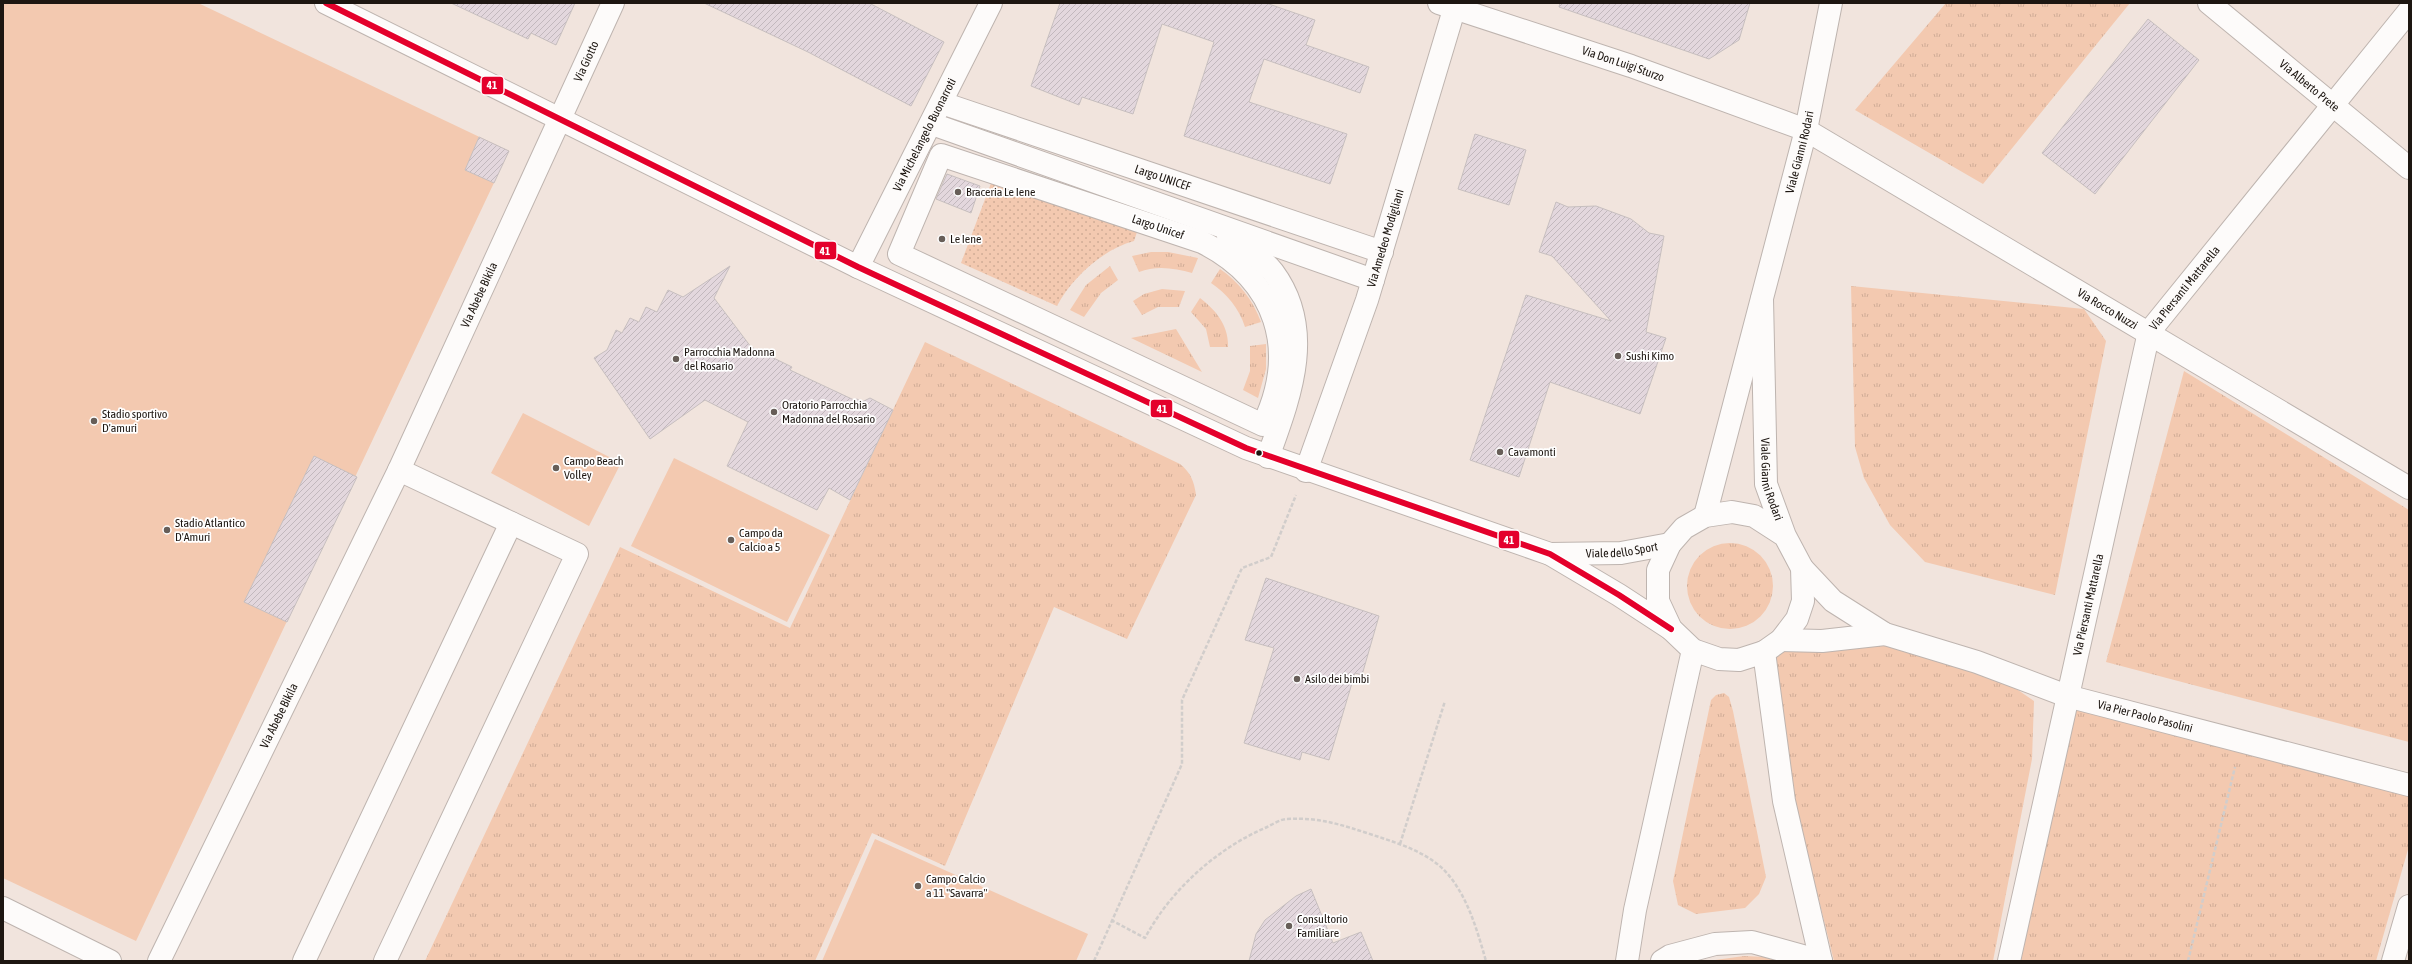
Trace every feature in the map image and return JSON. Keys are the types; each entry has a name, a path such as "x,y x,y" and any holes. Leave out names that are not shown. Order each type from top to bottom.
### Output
{"street":[{"name":"Viale dello Sport","path":"326,3 366,11 560,121 858,267 1268,457 1550,554 1619,595 1671,630 1694,650"},
{"name":"Via Giotto","path":"560,121 613,3"},
{"name":"Via Michelangelo Buonarroti","path":"858,267 932,124 991,3"},
{"name":"Viale Gianni Rodari","path":"1705,516 1806,130 1831,3"},
{"name":"Via Alberto Prete","path":"2209,3 2409,168"},
{"name":"Via Don Luigi Sturzo","path":"1450,5 1631,66 1806,130"},
{"name":"Via Amedeo Modigliani","path":"1306,471 1382,252 1450,5"},
{"name":"Via Piersanti Mattarella","path":"2009,961 2149,332 2409,11"},
{"name":"Largo UNICEF","path":"942,103 1382,252"},
{"name":"Via Abebe Bikila","path":"159,961 400,470 560,121"},
{"name":"Largo UNICEF","path":"932,124 1373,280"},
{"name":"Via Rocco Nuzzi","path":"1806,130 2149,332 2409,488"},
{"name":"Largo Unicef","path":"941,155 1202,242 1219,251 1235,263 1261,293 1277,329 1281,368 1272,408 1263,425 1049,324 899,254 941,155"},
{"name":"Largo UNICEF","path":"1208,222 1247,249 1272,271 1290,301 1298,338 1294,371 1286,408 1268,457"},
{"name":"Viale Gianni Rodari","path":"1762,299 1766,484 1785,536 1802,568"},
{"path":"386,961 577,554 400,470"},
{"path":"1671,630 1658,601 1658,570 1670,544 1684,528 1705,516 1732,512 1754,516 1785,536"},
{"path":"304,961 511,523"},
{"name":"Viale dello Sport","path":"1550,554 1621,553 1670,544"},
{"path":"1662,961 1670,956 1716,944 1752,942 1821,961 1784,801 1772,646 1796,619 1803,601 1802,568"},
{"name":"Via Pier Paolo Pasolini","path":"1802,568 1834,601 1885,634 1977,662 2067,696 2409,785"},
{"name":"Via Pier Paolo Pasolini","path":"1694,650 1719,659 1739,660 1772,646 1885,634"},
{"path":"1627,961 1635,910 1694,650"},
{"path":"2393,961 2409,906"},
{"path":"3,908 110,961"}],"path":[{"path":"1094,961 1182,764 1182,700 1242,568 1271,556 1306,471"},
{"path":"1400,844 1445,701"},
{"path":"2188,961 2241,741"},
{"path":"1112,920 1145,938 1156,918 1187,882 1242,838 1285,819 1327,820 1400,844 1423,854 1443,869 1461,892 1478,933 1486,961"}],"green space":[{"name":"Stadio Atlantico D'Amuri","path":"3,3 198,3 509,151 136,941 3,878"},
{"path":"1946,3 2130,3 1983,184 1855,110"},
{"path":"993,178 1138,229 1134,241 1111,251 1089,266 1063,296 1057,306 961,263"},
{"path":"1151,252 1168,252 1198,258 1192,273 1166,268 1152,268 1139,272 1132,256"},
{"path":"1110,266 1118,280 1101,293 1084,317 1070,310 1086,285"},
{"path":"1220,269 1245,292 1254,306 1261,322 1245,327 1232,302 1211,283"},
{"path":"1851,286 2084,309 2106,341 2055,595 1925,562 1890,525 1864,478 1855,447"},
{"path":"1162,289 1185,291 1179,307 1158,307 1142,315 1133,301 1144,294"},
{"path":"1200,298 1216,313 1224,325 1228,339 1228,347 1210,347 1206,329 1191,312"},
{"path":"1176,329 1202,372 1131,338"},
{"path":"925,342 1180,464 1191,478 1196,495 1127,639 1054,607 945,866 872,833 815,961 425,961 620,547 790,628"},
{"path":"1266,344 1266,369 1258,398 1243,390 1250,371 1250,346"},
{"path":"2184,371 2409,510 2409,742 2106,662"},
{"name":"Campo Beach Volley","path":"523,413 621,463 589,526 491,473"},
{"name":"Campo da Calcio a 5","path":"674,458 830,535 787,622 631,546"},
{"path":"1722,543 1738,543 1747,546 1761,555 1770,569 1773,578 1773,594 1770,603 1761,617 1747,626 1738,629 1722,629 1706,622 1699,617 1694,610 1687,594 1687,578 1694,562 1699,555 1706,550"},
{"path":"1885,634 1977,662 2034,701 2032,759 1993,961 1834,961 1772,710 1764,652"},
{"path":"1724,693 1729,697 1733,711 1766,877 1759,894 1745,908 1696,914 1678,905 1673,881 1711,700 1716,695"},
{"path":"2067,696 2409,785 2409,846 2376,961 2009,961"},
{"name":"Campo Calcio a 11 \"Savarra\"","path":"875,839 1088,934 1076,961 822,961"},
{"path":"1744,956 1766,957 1779,961 1708,961"}],"building":[{"path":"451,3 575,3 556,45 531,33 528,39"},
{"path":"704,3 869,3 944,42 911,106 808,52"},
{"path":"1060,3 1266,3 1315,20 1306,45 1369,67 1360,93 1264,59 1249,102 1347,134 1330,184 1184,136 1214,42 1162,24 1133,114 1082,97 1079,105 1031,86"},
{"path":"1560,3 1750,3 1739,40 1709,59 1559,7"},
{"path":"2148,19 2199,60 2095,194 2042,153"},
{"path":"1475,134 1526,150 1509,205 1458,189"},
{"path":"479,137 509,151 494,183 465,170"},
{"name":"Braceria Le Iene","path":"947,174 980,186 971,213 936,199"},
{"path":"1556,202 1568,207 1596,206 1631,219 1649,233 1664,236 1646,332 1666,338 1640,414 1550,382 1519,477 1470,460 1526,295 1611,321 1552,256 1539,252"},
{"path":"730,266 714,298 751,347 792,367 790,370 854,400 857,399 862,402 870,398 893,410 850,500 829,488 817,510 727,466 748,422 705,400 650,439 594,358 607,350 616,330 622,333 630,318 639,322 646,307 657,312 668,290 683,297"},
{"path":"314,456 357,477 287,622 244,602"},
{"name":"Asilo dei bimbi","path":"1266,578 1379,616 1362,675 1355,673 1329,760 1302,752 1300,760 1244,743 1274,648 1245,640"},
{"name":"Consultorio Familiare","path":"1311,889 1333,943 1361,932 1373,961 1249,961 1256,934 1265,920 1296,896"}],"transit line":[{"name":"41","path":"326,3 858,267 1246,448 1550,554 1619,595 1671,629"}],"place":[{"name":"Braceria Le Iene","path":"958,192"},
{"name":"Le Iene","path":"942,239"},
{"name":"Sushi Kimo","path":"1618,356"},
{"name":"Parrocchia Madonna del Rosario","path":"676,359"},
{"name":"Oratorio Parrocchia Madonna del Rosario","path":"774,412"},
{"name":"Stadio sportivo D'amuri","path":"94,421"},
{"name":"Cavamonti","path":"1500,452"},
{"name":"Campo Beach Volley","path":"556,468"},
{"name":"Stadio Atlantico D'Amuri","path":"167,530"},
{"name":"Campo da Calcio a 5","path":"731,540"},
{"name":"Asilo dei bimbi","path":"1297,679"},
{"name":"Campo Calcio a 11 \"Savarra\"","path":"918,886"},
{"name":"Consultorio Familiare","path":"1289,926"}]}
